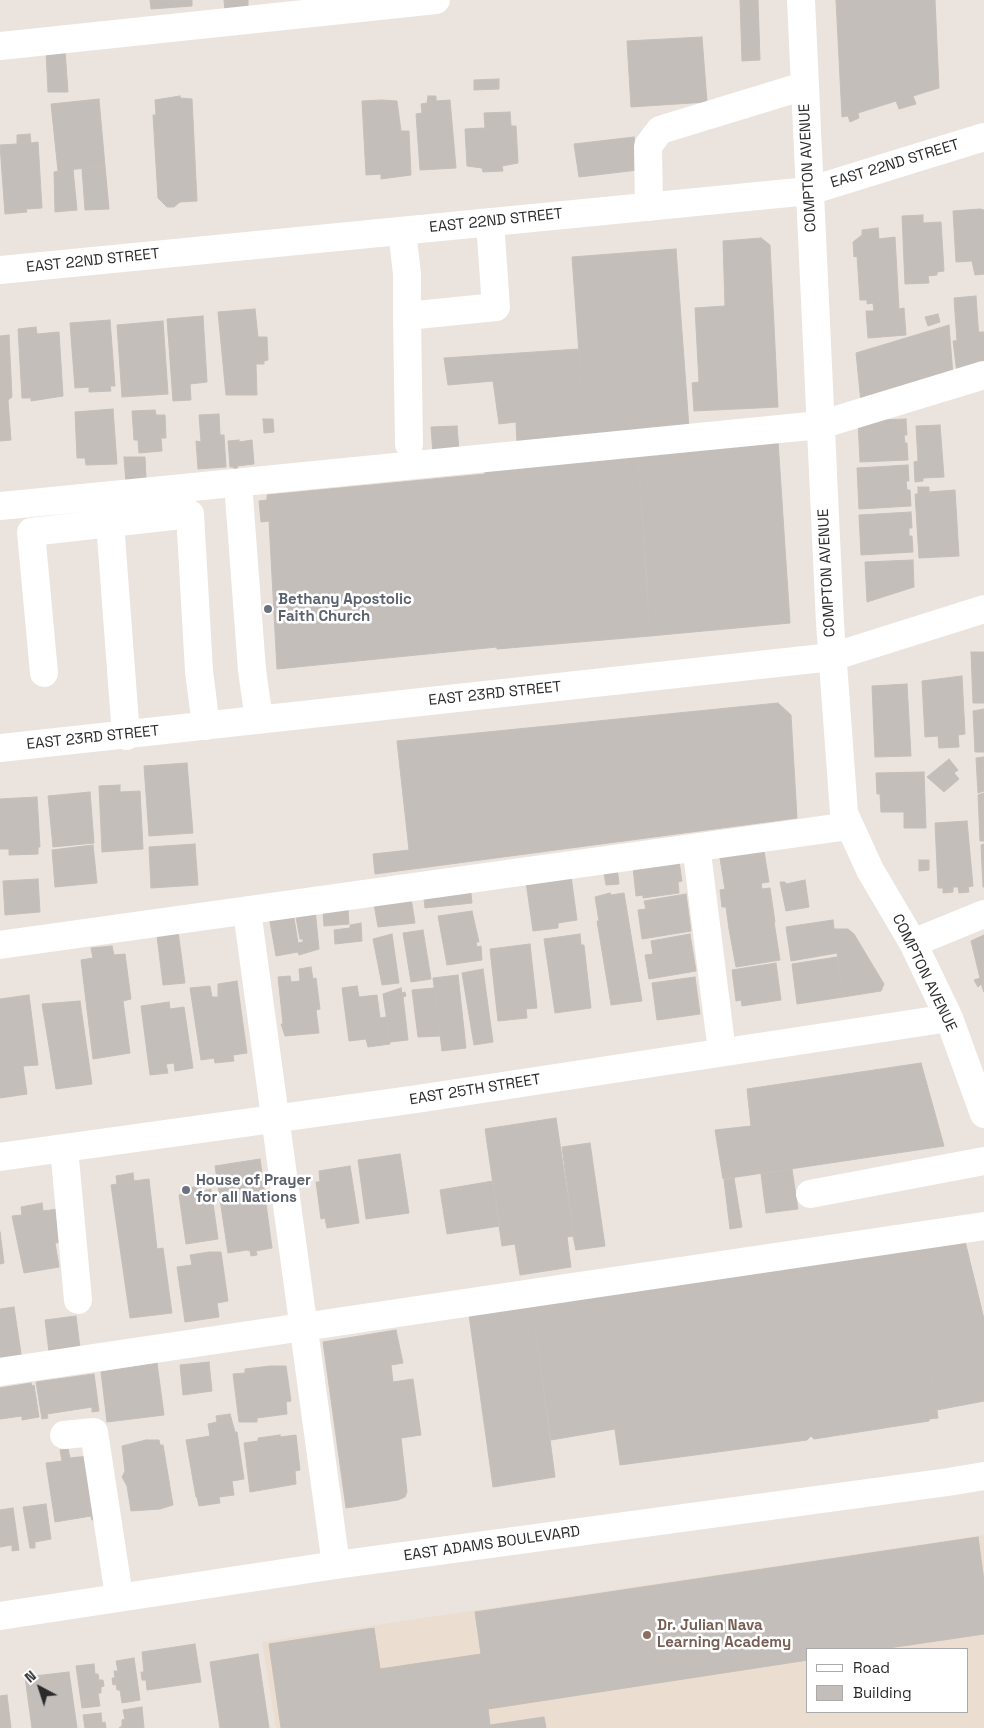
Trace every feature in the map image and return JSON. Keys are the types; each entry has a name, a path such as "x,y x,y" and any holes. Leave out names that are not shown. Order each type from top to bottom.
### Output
{"street":[{"path":"0,46 436,0"},
{"name":"COMPTON AVENUE","path":"801,0 832,657 844,813 870,870 913,943 949,1018 984,1114"},
{"path":"648,207 648,146 660,130 804,86"},
{"name":"EAST 22ND STREET","path":"0,270 809,190 984,137"},
{"path":"407,316 496,307 490,222"},
{"path":"402,230 407,274 409,444"},
{"path":"0,506 820,425 984,374"},
{"path":"238,483 252,670 259,720"},
{"path":"44,673 31,532 190,514 199,671 206,726"},
{"path":"110,523 120,678 126,736"},
{"name":"EAST 23RD STREET","path":"0,748 126,736 832,657 984,609"},
{"path":"0,945 850,826"},
{"path":"698,861 722,1052"},
{"path":"247,911 336,1565"},
{"path":"913,943 984,914"},
{"name":"EAST 25TH STREET","path":"0,1157 274,1119 949,1018"},
{"path":"64,1148 78,1300"},
{"path":"810,1194 984,1161"},
{"path":"0,1372 984,1226"},
{"path":"64,1436 94,1432 118,1596"},
{"name":"EAST ADAMS BOULEVARD","path":"0,1616 118,1596 984,1476"}],"shaded area":[{"name":"Dr. Julian Nava Learning Academy","path":"984,1535 984,1728 276,1728 262,1642"}],"building":[{"path":"150,0 192,0 192,6 151,9"},
{"path":"224,0 248,0 248,10 225,11"},
{"path":"740,0 758,0 760,60 742,61"},
{"path":"836,0 935,0 939,88 913,96 916,104 899,109 896,101 858,113 859,118 850,122 848,116 842,117"},
{"path":"702,37 707,102 631,107 627,41"},
{"path":"65,50 68,92 48,92 46,51"},
{"path":"499,79 499,89 474,90 474,80"},
{"path":"180,96 180,98 192,99 197,201 180,202 174,207 167,207 158,198 153,115 156,115 155,100"},
{"path":"428,96 436,96 436,101 450,100 456,168 420,170 416,114 422,113 421,104 427,103"},
{"path":"99,99 105,166 58,171 51,104"},
{"path":"362,101 397,101 401,131 409,131 411,175 381,179 381,174 366,175"},
{"path":"510,112 511,126 516,126 518,163 502,166 503,171 483,172 482,168 467,166 465,129 485,128 484,113"},
{"path":"30,134 31,143 38,142 42,208 26,209 27,212 5,214 0,145 17,144 17,135"},
{"path":"634,137 638,170 579,177 574,144"},
{"path":"105,166 109,209 85,210 82,169"},
{"path":"73,169 77,210 55,212 54,172"},
{"path":"984,210 984,274 975,275 972,261 956,262 953,211"},
{"path":"923,215 923,223 941,222 944,271 937,272 937,275 928,276 929,283 905,284 902,216"},
{"path":"878,228 879,239 895,237 899,309 904,308 906,335 868,338 866,311 874,311 873,303 867,304 867,300 860,300 857,256 854,257 853,242 862,235 862,230"},
{"path":"761,238 770,245 778,407 694,411 692,383 699,382 695,308 725,306 723,241"},
{"path":"676,249 689,428 585,436 572,257"},
{"path":"976,296 979,339 957,341 954,298"},
{"path":"255,309 258,337 267,337 268,360 264,361 264,364 256,364 257,395 226,395 218,312"},
{"path":"938,314 940,322 928,326 925,317"},
{"path":"203,316 207,382 190,384 191,400 173,401 167,319"},
{"path":"110,320 115,386 110,386 111,391 89,392 89,387 75,388 70,323"},
{"path":"163,321 168,394 122,397 117,325"},
{"path":"949,325 953,375 861,402 856,353"},
{"path":"36,327 37,334 59,332 63,396 31,401 31,398 22,398 18,329"},
{"path":"978,332 984,332 984,365 957,373 953,341 979,339"},
{"path":"9,335 12,397 8,400 11,440 0,441 0,336"},
{"path":"579,349 585,436 517,444 516,422 499,424 493,381 448,385 444,358"},
{"path":"113,409 117,464 86,465 85,458 77,458 75,412"},
{"path":"155,410 156,415 165,415 166,438 161,438 162,451 139,453 138,440 134,440 132,411"},
{"path":"219,414 220,435 224,435 226,467 198,469 196,441 201,442 199,415"},
{"path":"263,419 273,419 274,432 264,433"},
{"path":"906,419 907,435 904,435 905,443 907,443 908,460 860,462 858,421"},
{"path":"940,425 944,477 923,478 923,481 915,482 914,462 918,461 916,426"},
{"path":"457,426 459,451 433,454 431,427"},
{"path":"239,440 239,442 252,440 254,464 237,466 238,470 234,470 234,467 230,467 228,441"},
{"path":"778,441 790,623 650,636 647,579 705,573 698,449"},
{"path":"698,449 705,573 647,579 638,456"},
{"path":"638,456 650,636 497,649 497,647 277,669 269,521 261,522 259,501 267,500 267,495 485,474 485,471"},
{"path":"124,457 145,457 146,479 126,483"},
{"path":"908,465 909,481 906,481 907,490 910,490 911,506 859,509 857,468"},
{"path":"918,487 929,487 929,492 955,490 959,556 919,558 915,494 918,494"},
{"path":"911,512 912,528 909,528 909,536 912,536 913,552 861,555 859,515"},
{"path":"913,560 914,587 867,602 865,562"},
{"path":"971,652 984,652 984,703 973,703"},
{"path":"962,676 965,734 958,735 959,747 939,748 938,736 925,737 922,681"},
{"path":"907,684 911,756 875,757 872,686"},
{"path":"778,703 791,715 797,818 375,874 373,854 409,850 397,741"},
{"path":"984,709 984,752 975,752 973,711"},
{"path":"984,757 984,791 978,793 976,758"},
{"path":"949,759 958,770 954,773 959,779 944,792 927,777"},
{"path":"187,763 193,833 149,836 144,766"},
{"path":"924,772 926,828 904,828 904,812 881,812 880,794 877,794 876,773"},
{"path":"120,785 120,792 140,791 143,849 102,852 99,786"},
{"path":"90,792 94,843 53,847 48,796"},
{"path":"984,793 984,841 980,841 978,795"},
{"path":"37,797 40,847 38,847 38,854 9,855 9,849 0,849 0,799"},
{"path":"967,821 973,886 968,887 969,892 959,893 958,887 953,887 953,892 943,893 943,888 938,888 935,823"},
{"path":"195,844 198,885 151,888 149,847"},
{"path":"984,844 984,887 983,887 981,845"},
{"path":"93,845 97,883 55,887 52,850"},
{"path":"763,845 769,882 725,889 719,852"},
{"path":"678,855 682,881 678,882 679,893 643,898 643,895 636,896 633,867"},
{"path":"919,860 929,860 929,870 919,871"},
{"path":"617,867 619,884 606,885 603,868"},
{"path":"571,876 577,920 558,923 558,928 533,931 526,882"},
{"path":"38,879 40,912 5,915 3,881"},
{"path":"805,880 809,907 786,911 780,882 785,882 786,884"},
{"path":"761,883 762,889 770,888 775,922 729,929 726,907 722,907 720,890"},
{"path":"470,884 472,903 425,908 423,890"},
{"path":"610,893 611,895 624,893 642,1001 611,1005 597,921 599,921 595,897"},
{"path":"686,894 691,931 642,939 638,910 646,909 644,901"},
{"path":"411,898 415,923 378,927 374,904"},
{"path":"348,908 349,924 324,926 323,911"},
{"path":"315,909 319,949 299,955 298,952 276,956 269,916 293,912 298,943 303,942 303,939 300,939 295,912"},
{"path":"472,911 479,942 476,942 477,947 481,946 482,960 447,965 438,916"},
{"path":"833,920 837,953 791,961 786,927"},
{"path":"774,922 780,960 736,967 729,929"},
{"path":"361,923 362,941 335,944 334,930 350,928 350,925"},
{"path":"156,928 178,931 185,983 163,985"},
{"path":"834,929 848,929 854,934 884,984 881,991 843,997"},
{"path":"423,930 431,979 411,982 403,933"},
{"path":"392,934 399,983 382,985 373,939"},
{"path":"580,934 581,945 584,945 591,1008 555,1013 544,939"},
{"path":"690,934 696,971 649,979 645,955 653,954 651,941"},
{"path":"984,935 984,992 981,984 978,987 974,980 980,978 971,941"},
{"path":"530,944 537,1008 526,1009 527,1018 498,1021 490,949"},
{"path":"112,946 114,955 125,954 131,999 123,1001 130,1053 93,1059 81,960 93,958 91,948"},
{"path":"837,957 843,997 797,1004 792,964"},
{"path":"776,963 781,1000 742,1006 741,1000 736,1001 732,970"},
{"path":"311,967 313,979 316,978 320,1009 316,1010 319,1033 285,1036 281,1024 283,1024 278,977 290,976 291,982 300,981 299,969"},
{"path":"483,969 493,1042 474,1045 462,973"},
{"path":"458,975 466,1048 442,1051 433,978"},
{"path":"695,977 700,1014 657,1020 652,983"},
{"path":"237,981 247,1053 233,1055 234,1061 215,1063 214,1058 201,1060 190,988 210,986 212,997 218,997 218,984"},
{"path":"357,986 359,997 377,995 380,1018 386,1017 390,1044 368,1047 366,1039 349,1041 342,988"},
{"path":"401,988 402,993 405,992 406,996 403,997 408,1040 390,1042 383,994"},
{"path":"434,988 440,1036 418,1037 412,990"},
{"path":"29,995 38,1065 23,1066 27,1094 0,1098 0,999"},
{"path":"80,1001 92,1084 56,1089 42,1004"},
{"path":"169,1002 170,1009 184,1007 193,1068 175,1071 174,1063 166,1064 168,1073 150,1075 141,1006"},
{"path":"921,1063 944,1146 723,1179 715,1130 751,1126 747,1089"},
{"path":"556,1118 576,1250 573,1236 567,1237 571,1267 520,1275 515,1244 502,1246 485,1129"},
{"path":"590,1143 605,1246 576,1250 562,1147"},
{"path":"400,1154 409,1213 366,1219 358,1160"},
{"path":"260,1159 272,1248 256,1251 257,1255 251,1256 250,1251 247,1250 228,1253 215,1166"},
{"path":"350,1166 359,1223 327,1228 325,1218 321,1219 316,1182 320,1182 319,1171"},
{"path":"792,1169 798,1209 766,1213 761,1174"},
{"path":"133,1173 134,1181 149,1179 157,1249 163,1248 172,1313 130,1318 111,1185 117,1184 116,1176"},
{"path":"734,1178 742,1227 730,1229 724,1180"},
{"path":"493,1181 500,1226 447,1234 440,1190"},
{"path":"201,1186 202,1191 211,1189 218,1239 186,1244 179,1195 188,1193 187,1188"},
{"path":"42,1203 43,1211 58,1209 63,1242 55,1243 59,1267 24,1273 12,1216 22,1215 21,1207"},
{"path":"0,1232 4,1263 0,1264"},
{"path":"965,1241 984,1319 984,1401 937,1410 913,1248"},
{"path":"913,1248 938,1418 814,1439 811,1436 807,1440 620,1465 596,1295"},
{"path":"221,1252 228,1301 217,1303 219,1317 185,1322 177,1267 192,1265 190,1255"},
{"path":"596,1295 615,1429 551,1440 532,1305"},
{"path":"532,1305 555,1477 493,1487 469,1315"},
{"path":"14,1307 22,1360 0,1363 0,1309"},
{"path":"76,1316 80,1348 49,1352 45,1320"},
{"path":"396,1330 403,1363 391,1365 393,1382 413,1379 421,1435 401,1438 407,1492 405,1497 398,1500 346,1508 323,1342"},
{"path":"209,1362 212,1391 183,1395 180,1365"},
{"path":"157,1363 164,1415 107,1422 101,1372"},
{"path":"286,1366 291,1401 286,1402 287,1414 257,1418 257,1422 239,1422 233,1374 245,1373 245,1369"},
{"path":"94,1374 99,1411 92,1412 92,1407 47,1414 48,1418 42,1419 36,1382"},
{"path":"31,1383 32,1386 34,1385 39,1417 22,1420 22,1416 0,1419 0,1388"},
{"path":"230,1414 235,1432 237,1432 244,1479 232,1481 234,1495 219,1497 220,1503 199,1506 186,1440 210,1436 208,1424 217,1422 216,1416"},
{"path":"280,1435 280,1437 296,1435 300,1470 295,1471 296,1484 250,1492 244,1443 258,1441 258,1438"},
{"path":"146,1440 159,1440 160,1445 163,1445 173,1505 160,1509 131,1511 127,1486 122,1477 125,1471 122,1446"},
{"path":"68,1449 70,1458 88,1456 103,1519 92,1520 91,1516 55,1522 46,1463 62,1461 60,1450"},
{"path":"46,1504 51,1539 35,1542 35,1548 30,1548 23,1507"},
{"path":"13,1508 19,1550 12,1551 12,1545 0,1547 0,1510"},
{"name":"Dr. Julian Nava Learning Academy","path":"978,1537 984,1581 984,1634 889,1648 806,1648 806,1660 488,1709 490,1725 544,1717 546,1728 281,1728 269,1644 374,1628 380,1669 481,1654 475,1612"},
{"path":"195,1644 201,1682 147,1690 146,1680 142,1680 141,1672 144,1672 142,1652"},
{"path":"258,1654 269,1728 220,1728 210,1662"},
{"path":"134,1658 140,1700 122,1703 120,1690 117,1690 116,1684 113,1685 112,1678 115,1678 114,1671 118,1671 116,1661"},
{"path":"94,1664 95,1674 98,1674 99,1680 103,1680 104,1686 101,1687 101,1693 98,1693 100,1706 82,1708 76,1666"},
{"path":"69,1672 77,1728 32,1728 25,1677"},
{"path":"7,1695 11,1728 0,1728 0,1696"},
{"path":"142,1707 144,1728 119,1728 122,1726 122,1720 125,1719 123,1710"},
{"path":"101,1713 102,1723 105,1722 106,1728 85,1728 83,1715"}],"place":[{"name":"Bethany Apostolic Faith Church","path":"268,609"},
{"name":"House of Prayer for all Nations","path":"186,1190"},
{"name":"Dr. Julian Nava Learning Academy","path":"647,1635"}]}
